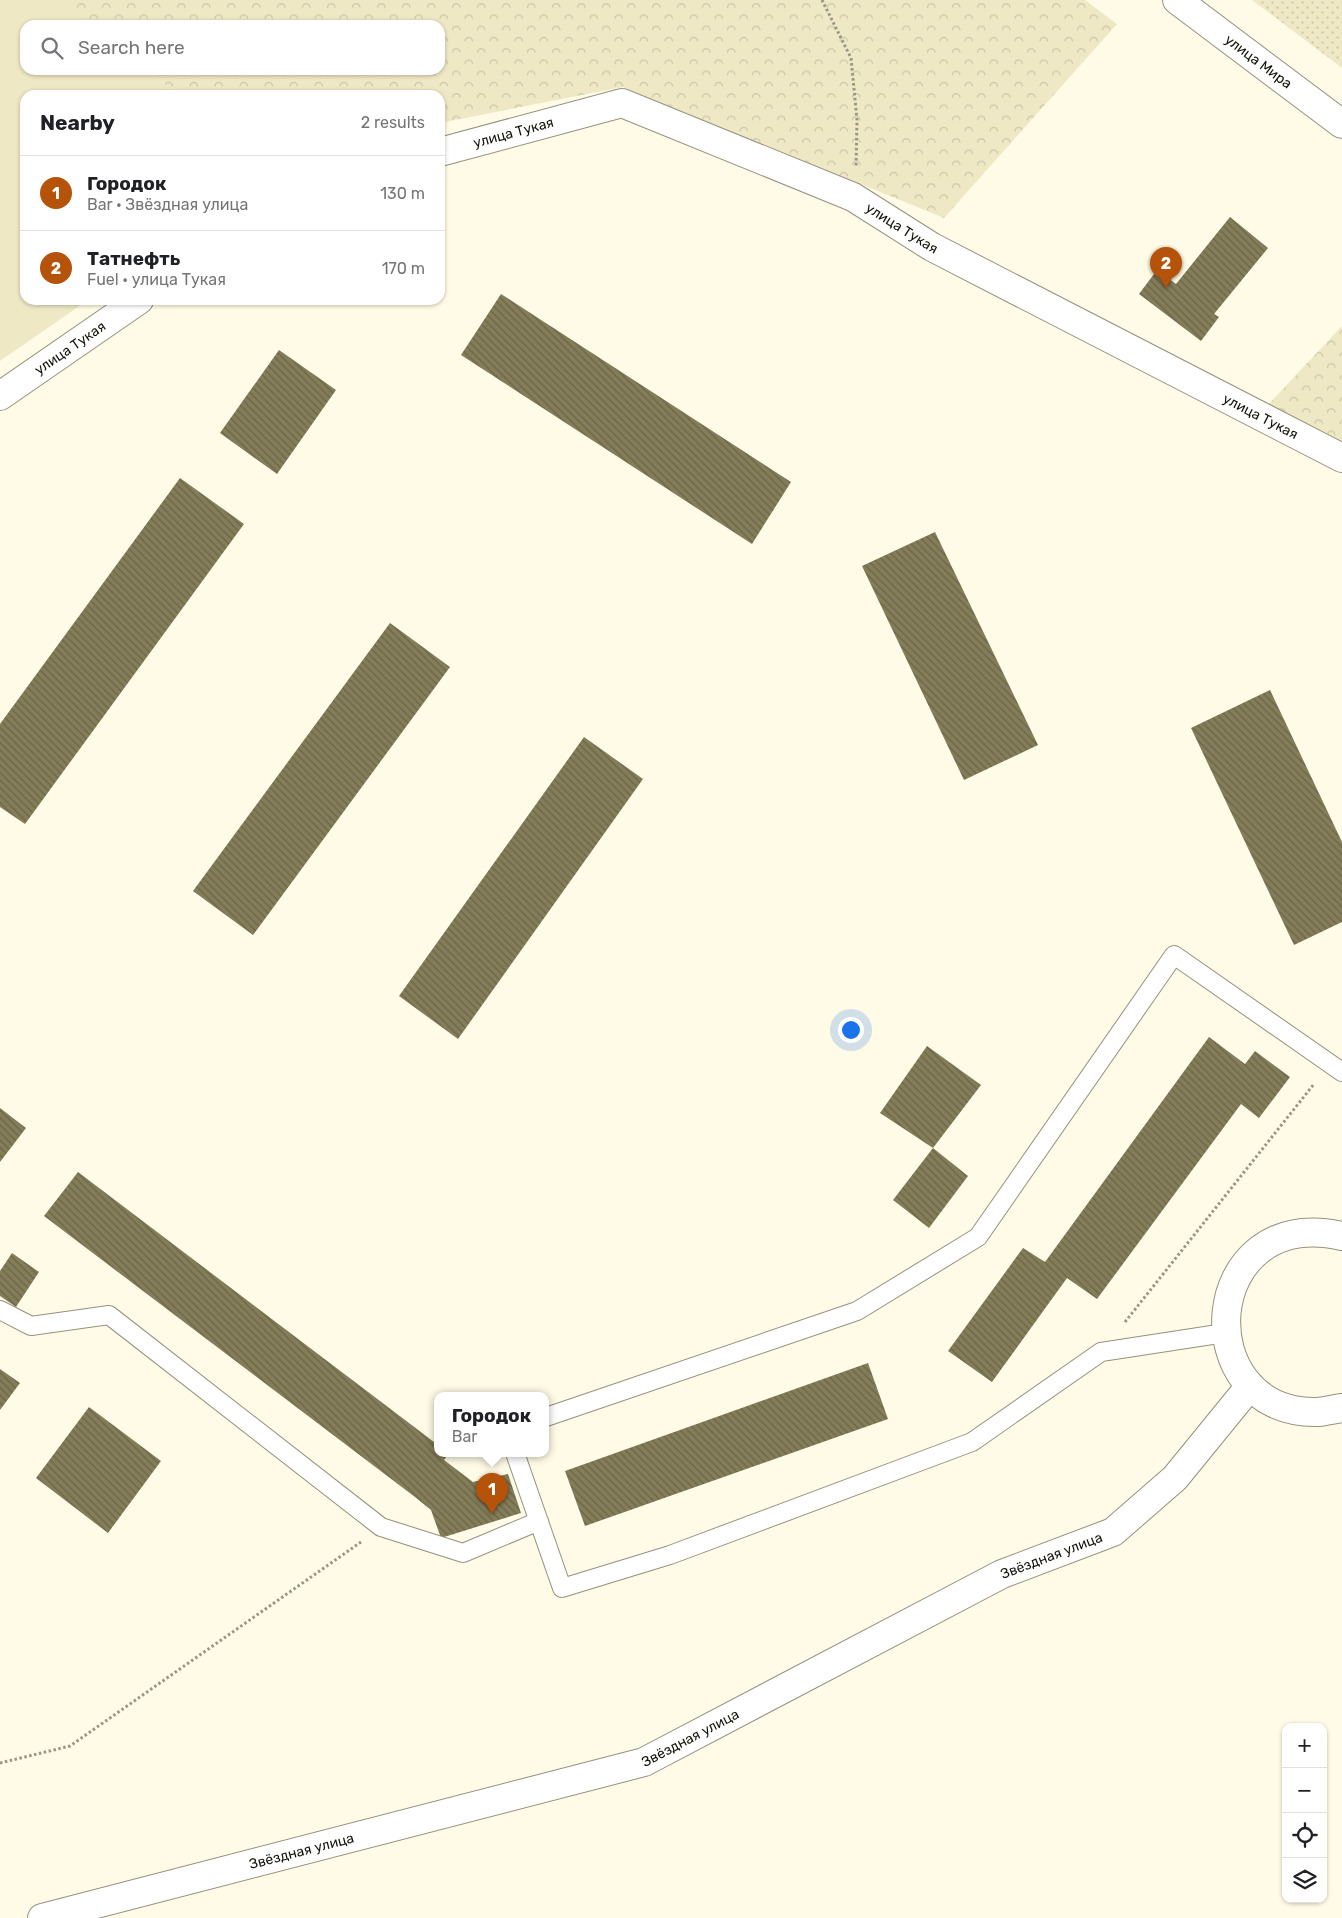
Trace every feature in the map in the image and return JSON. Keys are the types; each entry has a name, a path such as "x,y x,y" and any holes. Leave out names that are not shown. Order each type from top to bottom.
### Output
{"street":[{"name":"улица Мира","path":"1177,0 1342,124"},
{"name":"улица Тукая","path":"445,151 622,103 853,197 932,247 1342,458"},
{"name":"улица Тукая","path":"0,396 132,305"},
{"path":"1342,1236 1325,1232 1301,1232 1282,1238 1264,1247 1248,1261 1234,1281 1225,1310 1225,1333 1232,1357 1250,1386 1269,1400 1292,1410 1316,1412 1342,1408"},
{"name":"Звёздная улица","path":"42,1918 644,1762 1002,1574 1112,1532 1176,1478 1250,1386"}],"lane":[{"path":"549,1416 857,1311 978,1237 1174,955 1336,1068"},
{"path":"0,1310 31,1326 109,1314 382,1527 463,1553 539,1521"},
{"path":"517,1457 562,1588 670,1555 972,1442 1101,1352 1225,1333"}],"path":[{"path":"822,0 851,58 857,120 853,197"},
{"path":"1101,1352 1336,1068"},
{"path":"0,1763 70,1746 382,1527"}],"green space":[{"path":"0,0 61,0 86,20 20,20 20,75 153,75 172,90 20,90 20,305 81,305 0,361"},
{"path":"61,0 1085,0 1117,24 944,218 623,87 445,122 445,90 172,90 153,75 445,75 445,20 86,20"},
{"path":"1252,0 1342,0 1342,68"},
{"path":"1342,326 1342,442 1267,406"}],"building":[{"path":"1230,217 1268,248 1214,314 1219,317 1201,341 1139,294 1157,270 1176,284"},
{"path":"501,294 791,482 752,544 461,355"},
{"path":"279,350 336,390 277,474 220,433"},
{"path":"180,478 244,524 25,824 0,807 0,724"},
{"path":"935,532 1038,745 964,780 862,566"},
{"path":"390,623 450,667 253,935 193,891"},
{"path":"1270,690 1342,842 1342,922 1294,945 1191,728"},
{"path":"584,737 643,779 458,1039 399,996"},
{"path":"1209,1037 1245,1064 1255,1051 1290,1077 1259,1118 1241,1104 1097,1299 1067,1278 992,1382 948,1351 1023,1248 1045,1262"},
{"path":"927,1046 981,1085 933,1148 880,1113"},
{"path":"0,1108 26,1128 0,1162"},
{"path":"933,1148 968,1176 929,1228 893,1200"},
{"path":"78,1172 434,1442 434,1457 446,1457 444,1460 473,1482 508,1474 521,1513 441,1538 431,1510 415,1497 44,1216"},
{"path":"12,1253 39,1272 16,1307 0,1296 0,1271"},
{"path":"868,1363 888,1419 585,1526 565,1471"},
{"path":"0,1369 20,1383 0,1410"},
{"path":"89,1407 161,1461 108,1533 36,1478"}],"place":[{"name":"Татнефть","path":"1166,288"},
{"name":"Городок","path":"492,1514"}]}
